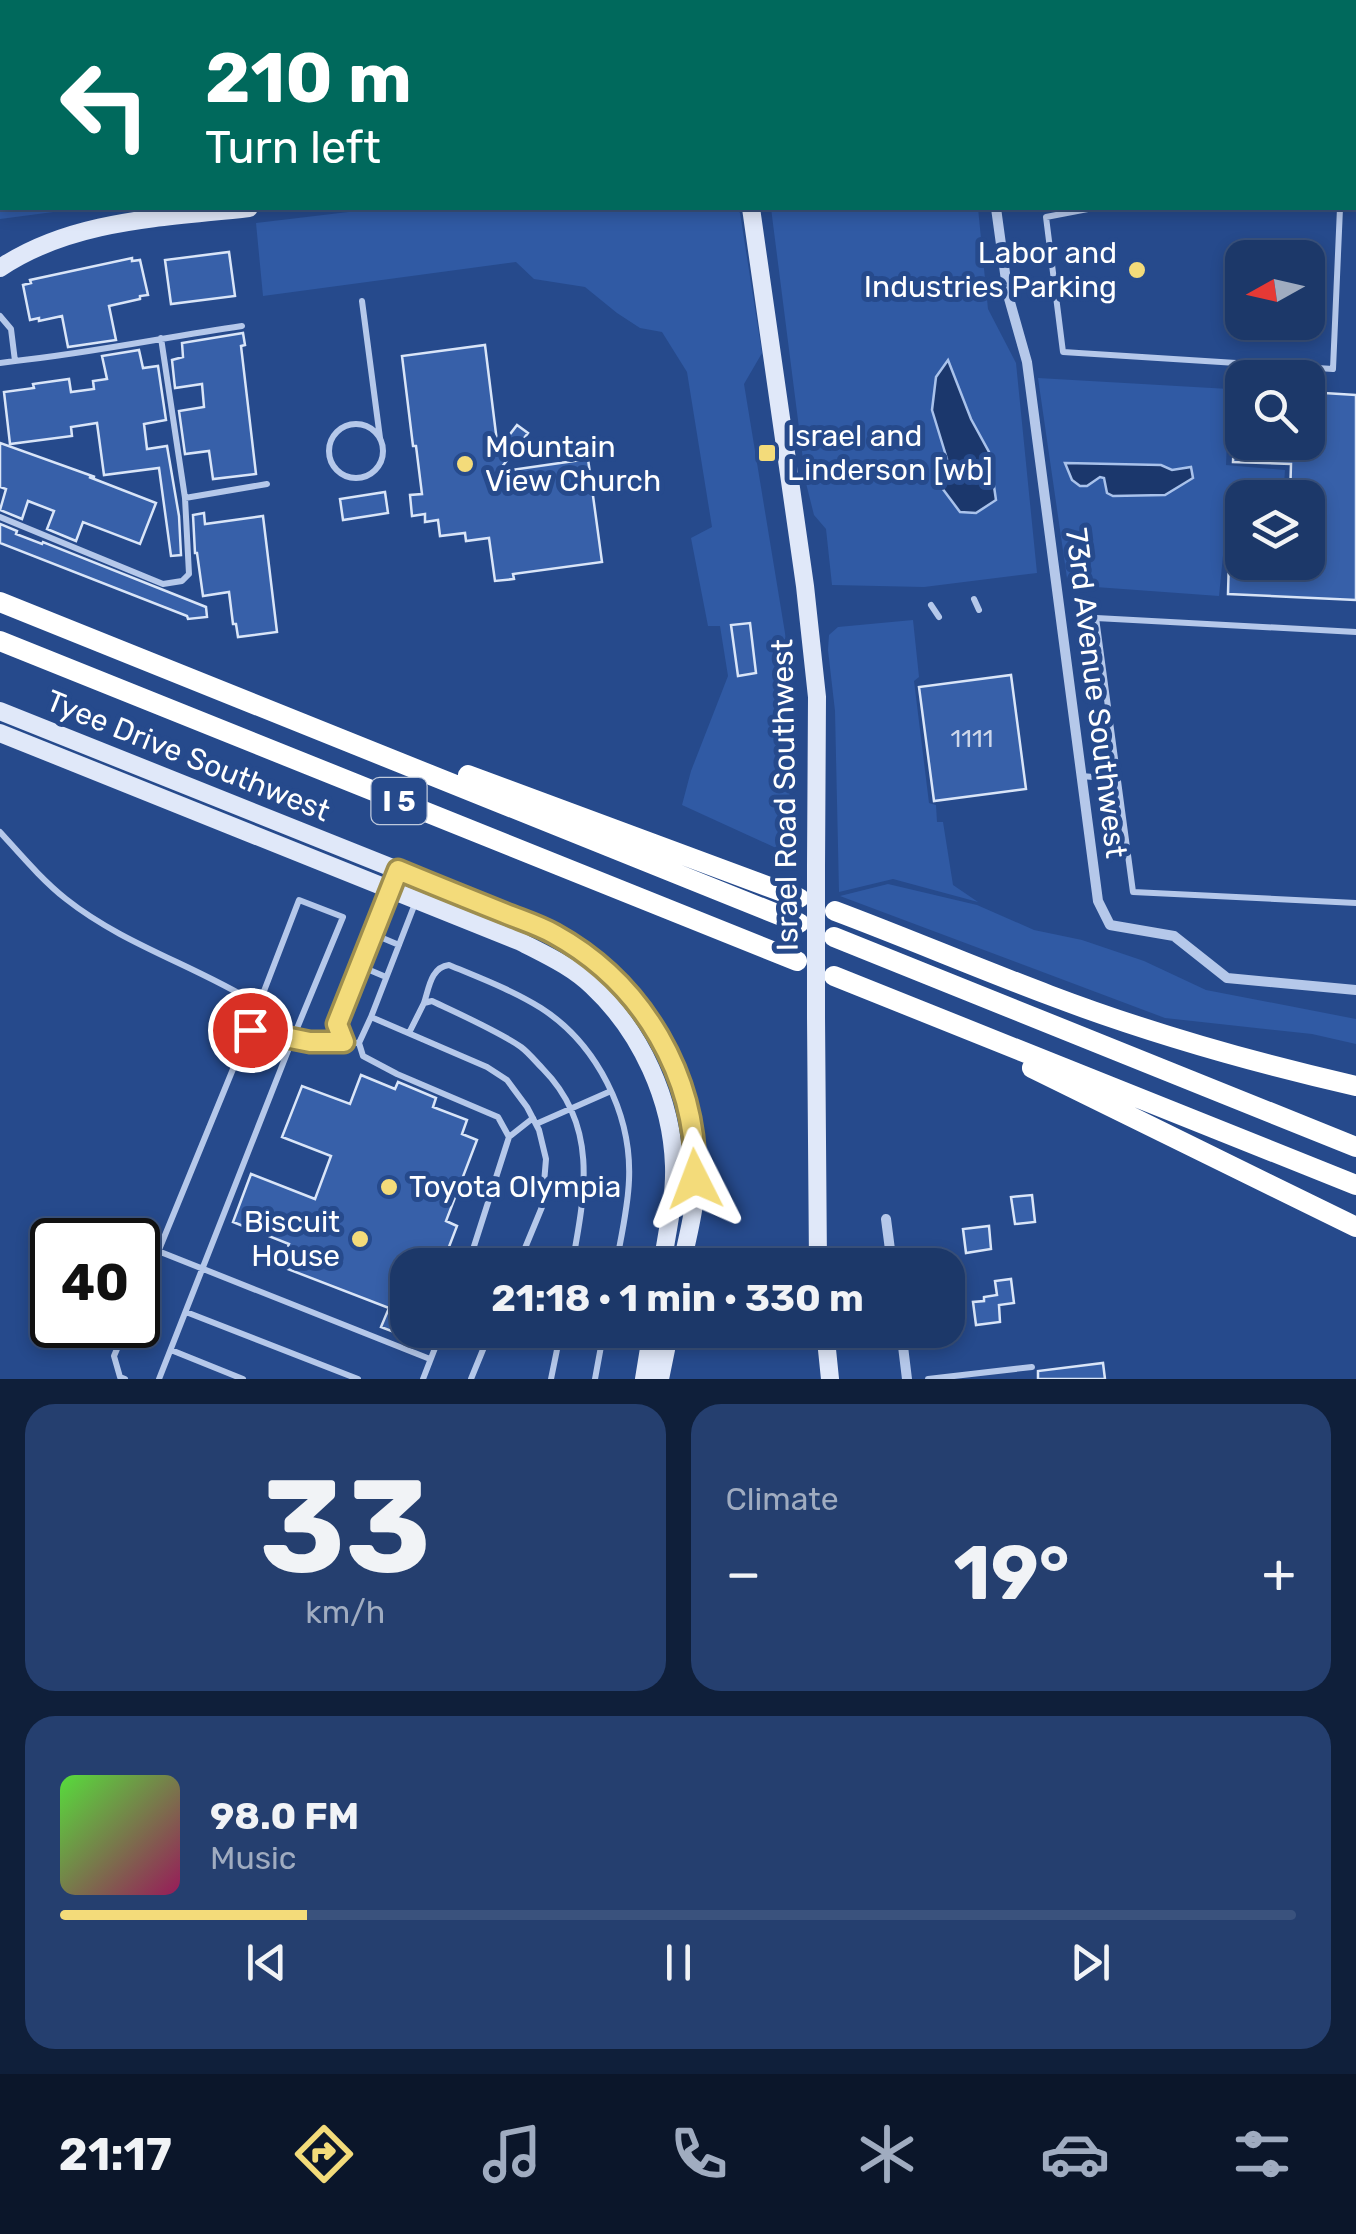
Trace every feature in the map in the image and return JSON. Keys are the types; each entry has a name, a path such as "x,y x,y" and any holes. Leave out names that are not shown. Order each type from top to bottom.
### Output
{"highway":[{"name":"I 5","path":"0,602 799,923"},
{"name":"I 5","path":"0,641 798,961"},
{"path":"322,731 459,772 798,898"},
{"path":"835,911 1048,995 1173,1038 1263,1065 1356,1086"},
{"path":"834,937 1356,1147"},
{"path":"834,976 1356,1185"},
{"path":"868,989 1356,1227"}],"street":[{"path":"0,268 36,246 80,232 233,210"},
{"name":"Israel Road Southwest","path":"751,210 806,586 818,697 818,1248"},
{"name":"73rd Avenue Southwest","path":"996,210 1006,282 1029,380 1098,900 1110,925 1174,936 1228,978 1356,990"},
{"name":"Tyee Drive Southwest","path":"0,711 550,932 579,949 628,994 666,1048 680,1076 691,1117 696,1159 685,1248"},
{"name":"Tyee Drive Southwest","path":"0,733 521,942 592,985 632,1034 663,1101 674,1164 665,1248"},
{"path":"886,1219 890,1248"},
{"path":"644,1379 649,1348"},
{"path":"660,1379 666,1348"},
{"path":"827,1348 830,1379"},
{"path":"903,1348 907,1379"}],"lane":[{"path":"1083,210 1046,217 1062,352 1333,369 1340,210"},
{"path":"1006,282 1054,284"},
{"path":"362,301 383,452 381,461 368,475 356,478 344,475 332,464 329,447 334,434 345,426 366,426 380,439"},
{"path":"0,316 12,328 16,360"},
{"path":"0,363 242,326"},
{"path":"0,517 163,584 182,581 189,574 185,498 161,338"},
{"path":"185,498 268,484"},
{"path":"974,599 979,610"},
{"path":"931,606 938,617"},
{"path":"1356,632 1096,618 1133,892 1356,902"},
{"path":"1080,776 1118,778"},
{"path":"0,832 68,900 132,940 259,1005"},
{"path":"344,1042 337,1024 398,870"},
{"path":"424,881 372,1017 358,1043 363,1056 396,1074 498,1116 509,1137"},
{"path":"160,1246 299,900 343,917 160,1379"},
{"path":"373,934 399,945"},
{"path":"409,1033 435,971 449,965 518,995 572,1033 595,1062 611,1092 628,1153 629,1183 619,1248"},
{"path":"360,966 387,978"},
{"path":"424,1003 432,1001 522,1048 561,1087 580,1134 585,1166 575,1248"},
{"path":"372,1017 487,1067 507,1080 527,1107 546,1159 542,1207 525,1248"},
{"path":"250,1030 310,1042 358,1043"},
{"path":"473,1248 509,1137 534,1121 611,1092"},
{"path":"160,1252 430,1359"},
{"path":"186,1312 358,1379"},
{"path":"117,1348 114,1356 120,1377 125,1379"},
{"path":"423,1379 435,1348"},
{"path":"471,1379 484,1348"},
{"path":"551,1379 557,1348"},
{"path":"594,1379 600,1348"},
{"path":"171,1350 243,1379"},
{"path":"928,1379 1032,1367"}],"shaded area":[{"path":"0,210 69,210 0,219"},
{"path":"365,210 738,210 762,353 744,384 785,633 793,715 787,853 682,805 728,676 720,626 708,626 691,538 712,527 687,372 662,332 640,328 585,287 534,279 516,262 263,296 256,223"},
{"path":"771,210 978,210 988,309 1016,363 1037,573 924,587 832,585 826,529 814,515 806,483"},
{"path":"948,360 971,419 989,452 996,500 976,513 960,512 942,488 947,459 932,410 936,377"},
{"path":"1038,378 1225,389 1226,465 1285,470 1284,480 1225,480 1219,596 1068,585"},
{"path":"1065,463 1161,465 1172,470 1191,467 1193,478 1165,495 1113,496 1107,493 1104,478 1080,486 1072,480"},
{"path":"913,620 919,677 914,681 929,803 936,805 937,822 943,822 953,885 978,902 893,879 839,892 835,711 829,635 838,627"},
{"path":"888,884 977,905 1034,930 1082,940 1144,961 1206,990 1356,1019 1356,1044 1312,1034 1165,1018 840,896"}],"building":[{"path":"229,252 235,296 171,304 165,260"},
{"path":"132,258 140,260 148,295 109,306 116,340 68,347 62,316 30,320 23,285 31,283 30,280"},
{"path":"243,333 245,345 241,346 256,474 213,479 209,451 185,454 179,411 204,407 202,384 175,388 172,360 183,357 182,343"},
{"name":"Mountain View Church","path":"485,345 498,450 517,425 528,433 498,472 588,459 602,562 513,574 514,579 495,581 489,538 466,541 465,533 440,536 438,520 425,522 425,514 412,516 410,495 422,494 402,356"},
{"path":"139,350 143,368 158,366 166,420 144,424 147,449 167,446 181,555 171,556 159,468 104,475 97,423 71,427 72,436 10,444 4,392 69,379 71,392 94,389 93,381 107,379 102,356"},
{"path":"1325,393 1356,395 1356,600 1228,594 1228,580 1325,580 1325,480 1291,480 1291,464 1233,462 1325,460"},
{"path":"0,443 156,503 140,544 83,522 76,541 47,529 54,511 28,501 22,519 0,510 6,489 0,487"},
{"path":"385,492 388,513 343,520 340,499"},
{"path":"204,513 205,524 263,516 277,632 238,637 229,592 203,596 193,515"},
{"path":"0,524 17,531 16,534 206,607 207,617 188,619 0,543"},
{"path":"750,623 756,673 738,676 731,625"},
{"path":"1011,675 1026,789 934,801 919,687"},
{"name":"Toyota Olympia","path":"361,1075 395,1089 398,1082 436,1098 433,1107 467,1120 462,1134 477,1140 446,1221 457,1226 449,1248 390,1248 390,1330 381,1327 389,1308 280,1266 289,1244 233,1222 251,1174 315,1199 331,1156 282,1137 302,1086 350,1104"},
{"path":"1032,1195 1035,1222 1015,1224 1011,1197"},
{"path":"989,1226 991,1249 966,1253 963,1229"},
{"path":"1011,1279 1014,1303 999,1305 1000,1322 976,1325 973,1302 997,1295 995,1281"},
{"path":"1103,1363 1105,1379 1038,1379 1038,1371"}],"place":[{"name":"Labor and Industries Parking","path":"1137,270"},
{"name":"Israel and Linderson [wb]","path":"767,453"},
{"name":"Mountain View Church","path":"465,464"},
{"name":"Toyota Olympia","path":"389,1187"},
{"name":"Biscuit House","path":"360,1239"}],"route":[{"path":"250,1030 310,1042 344,1042 337,1024 398,870 550,932 600,965 628,994 666,1048 680,1076 691,1117 695,1179"}]}
